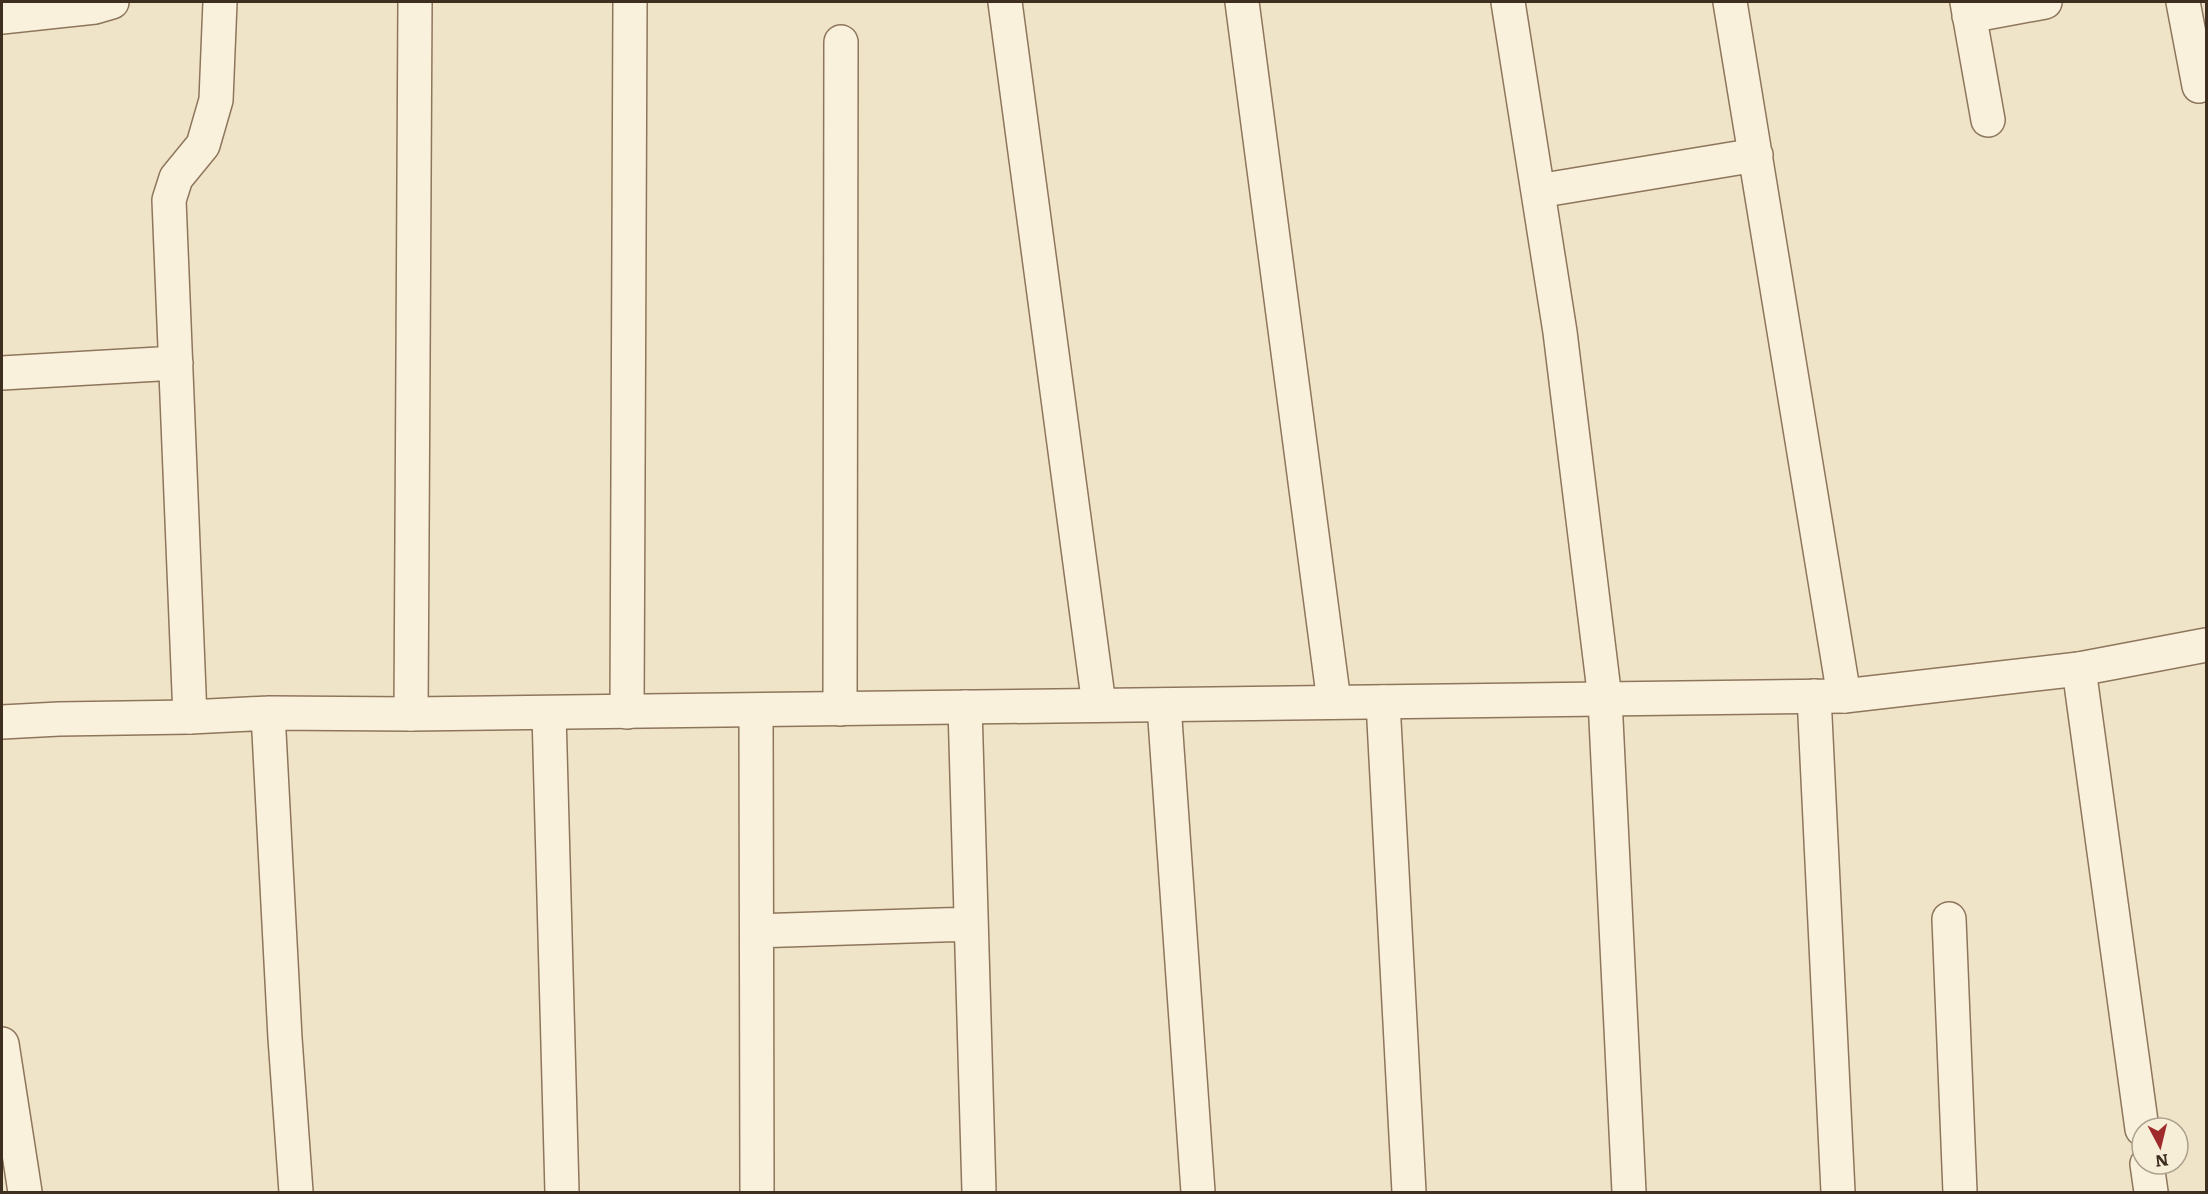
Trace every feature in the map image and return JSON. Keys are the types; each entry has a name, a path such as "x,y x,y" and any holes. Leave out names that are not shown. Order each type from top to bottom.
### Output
{"street":[{"path":"2,16 33,8 95,7 112,2"},
{"path":"190,717 169,200 176,178 203,145 216,100 220,2"},
{"path":"411,714 415,2"},
{"path":"627,712 630,2"},
{"path":"1005,2 1099,705"},
{"path":"1242,2 1334,702"},
{"path":"1508,2 1560,332 1605,699 1629,1192"},
{"path":"1730,2 1791,360 1829,696 1838,1192"},
{"path":"1988,120 1968,9 2045,2"},
{"path":"2183,2 2199,86"},
{"path":"840,709 841,42"},
{"path":"1538,191 1756,155"},
{"path":"2,373 176,363"},
{"path":"2,722 59,718 190,717 268,713 549,713 1829,696 2079,669 2206,645"},
{"path":"2079,669 2140,1116"},
{"path":"1383,702 1409,1192"},
{"path":"1164,705 1198,1192"},
{"path":"965,707 980,1192"},
{"path":"756,710 757,1192"},
{"path":"268,713 285,1038 296,1192"},
{"path":"549,713 562,1192"},
{"path":"1950,919 1960,1192"},
{"path":"757,931 971,924"},
{"path":"2,1045 24,1192"},
{"path":"2149,1176 2151,1192"}]}
